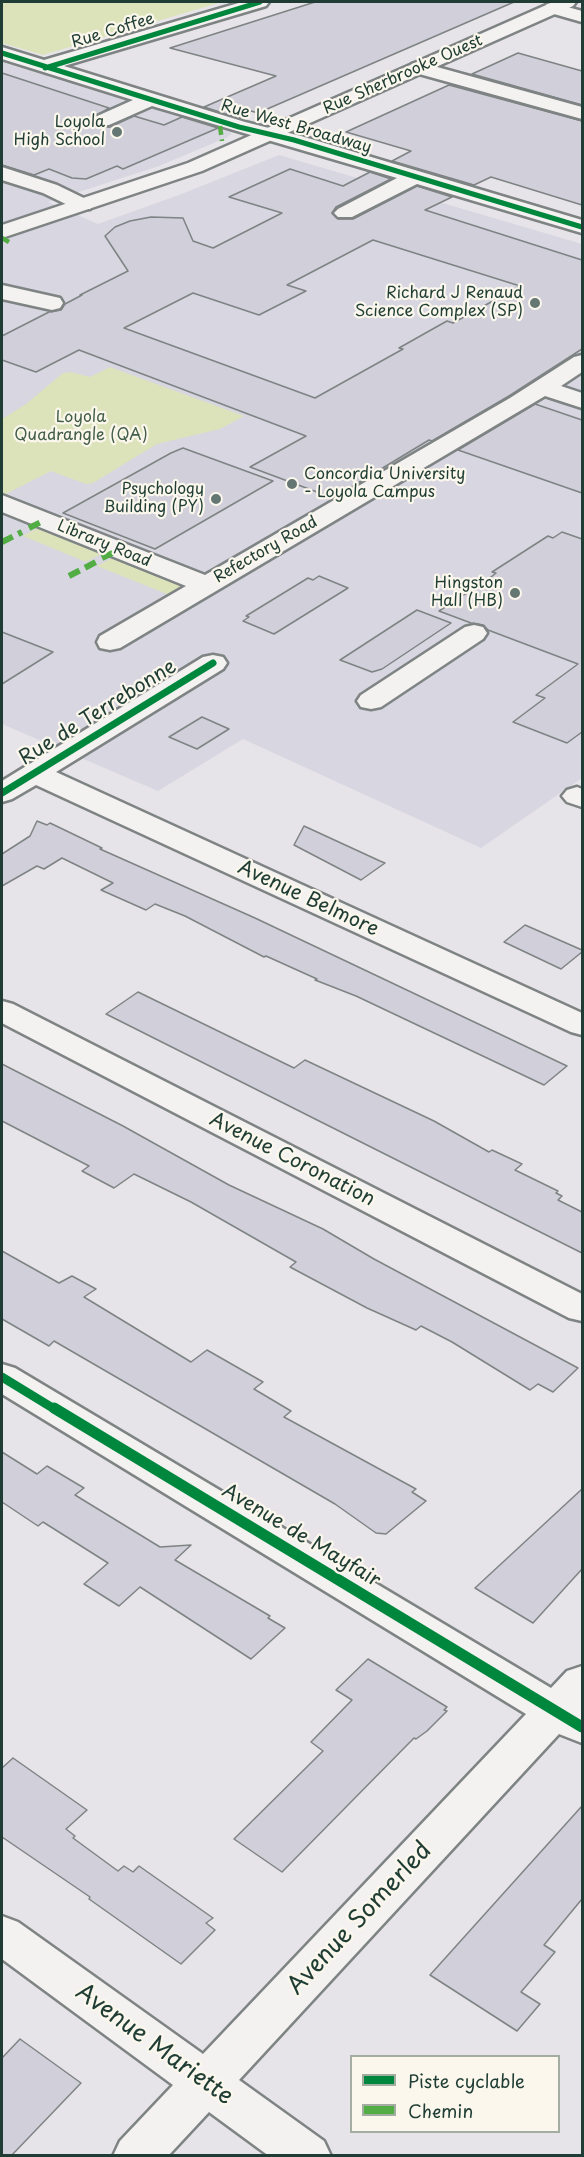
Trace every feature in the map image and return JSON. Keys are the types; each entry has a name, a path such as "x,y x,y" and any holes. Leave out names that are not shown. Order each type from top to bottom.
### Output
{"street":[{"name":"Rue Coffee","path":"44,68 260,2"},
{"path":"560,5 582,17"},
{"name":"Rue Sherbrooke Ouest","path":"2,232 180,173 560,5"},
{"name":"Rue West Broadway","path":"2,53 155,102 582,227"},
{"path":"2,67 44,68"},
{"path":"419,68 582,113"},
{"path":"135,115 155,102"},
{"path":"102,120 155,102"},
{"path":"2,173 50,189 83,205"},
{"path":"345,213 414,177"},
{"path":"2,292 52,303"},
{"name":"Refectory Road","path":"110,642 582,362"},
{"path":"542,387 582,400"},
{"name":"Library Road","path":"2,503 206,585"},
{"path":"371,701 474,633"},
{"name":"Rue de Terrebonne","path":"2,793 213,663"},
{"name":"Avenue Belmore","path":"34,773 582,1024"},
{"name":"Avenue Coronation","path":"2,1011 582,1309"},
{"name":"Avenue de Mayfair","path":"2,1377 574,1706"},
{"name":"Avenue Somerled","path":"137,2156 574,1706"},
{"name":"Avenue Mariette","path":"2,1935 307,2156"}],"shaded area":[{"name":"Concordia University - Loyola Campus","path":"2,62 232,133 228,137 159,166 48,202 98,224 279,155 582,244 582,778 481,848 243,739 158,791 2,724"}],"green space":[{"path":"2,2 222,2 43,55 2,43"},
{"name":"Loyola Quadrangle (QA)","path":"110,367 244,416 220,429 157,444 93,483 86,484 51,471 2,496 2,419 26,404 63,373 71,372 90,377"},
{"path":"40,527 103,553 86,562 23,536"},
{"path":"114,557 185,588 133,620 130,617 167,594 97,566"}],"building":[{"path":"315,2 514,2 258,113 251,111 238,118 204,107 276,76 170,48"},
{"path":"518,53 582,71 582,105 472,74"},
{"name":"Loyola High School","path":"2,73 109,108 90,120 95,127 110,127 134,116 164,125 182,117 218,128 123,169 117,166 86,179 72,178 49,169 34,175 2,165"},
{"path":"449,85 582,121 582,205 491,177 474,185 392,161 411,151 346,132"},
{"path":"290,169 343,186 370,172 391,179 336,207 332,213 338,219 353,219 417,186 452,197 425,210 582,260 582,349 509,396 432,441 429,440 333,498 250,467 306,436 79,350 36,372 2,360 2,336 49,312 61,310 65,304 82,295 80,295 128,271 105,236 115,227 151,217 183,218 193,241 213,248 282,213 229,197","holes":["373,240 520,286 453,323 447,321 399,348 403,349 315,398 124,328 193,293 259,315 306,291 287,285"]},
{"path":"535,404 582,420 582,493 458,450"},
{"name":"Psychology Building (PY)","path":"183,448 273,481 155,549 63,513 171,453"},
{"name":"Hingston Hall (HB)","path":"562,532 582,539 582,732 567,743 513,722 545,698 536,695 578,664 488,630 483,625 439,611 496,573 492,572 548,536 553,538"},
{"path":"319,576 348,588 274,634 243,621 249,617 246,616 308,578 313,580"},
{"path":"417,610 451,623 382,669 372,672 340,660"},
{"path":"2,632 53,652 2,684"},
{"path":"202,717 229,729 197,749 169,737"},
{"path":"37,821 47,825 50,823 102,848 100,849 255,918 567,1066 544,1085 356,996 264,957 185,916 155,904 146,910 101,890 113,883 62,858 44,869 37,866 2,886 2,854 30,836"},
{"path":"304,826 385,863 361,880 294,845"},
{"path":"525,925 582,950 582,952 561,969 504,942"},
{"path":"138,992 294,1068 305,1060 434,1121 489,1152 492,1150 522,1164 515,1170 558,1191 556,1193 562,1196 558,1200 582,1212 582,1253 106,1014"},
{"path":"2,1064 123,1126 229,1185 323,1229 374,1259 578,1368 553,1392 538,1384 530,1390 452,1342 421,1326 416,1330 367,1308 290,1267 296,1262 191,1202 134,1174 114,1188 82,1171 89,1166 2,1121"},
{"path":"2,1251 59,1283 72,1276 96,1289 84,1297 191,1362 207,1350 263,1382 254,1389 291,1411 284,1417 416,1489 412,1492 426,1501 386,1534 376,1533 335,1504 54,1341 49,1346 2,1319"},
{"path":"2,1452 37,1474 47,1466 84,1488 75,1495 160,1547 191,1545 175,1560 270,1616 268,1618 285,1628 251,1659 140,1587 119,1606 84,1584 108,1563 43,1522 38,1526 2,1502"},
{"path":"582,1489 582,1569 533,1623 475,1588"},
{"path":"368,1659 447,1707 444,1710 447,1711 427,1731 416,1739 414,1738 282,1872 234,1839 323,1751 311,1742 352,1700 336,1690"},
{"path":"13,1758 87,1810 66,1829 75,1836 73,1838 118,1871 124,1866 133,1872 139,1866 213,1918 206,1923 215,1930 181,1964 89,1899 90,1897 2,1837 2,1768"},
{"path":"582,1806 582,1899 544,1945 555,1952 521,1992 540,2004 517,2031 430,1975"},
{"path":"20,2039 81,2083 11,2156 2,2156 2,2058"}],"marked path":[{"path":"220,126 222,141"},
{"path":"2,238 9,242"},
{"path":"29,528 45,520"},
{"path":"2,542 22,532"},
{"path":"102,558 119,550"},
{"path":"69,576 96,562"}],"cycle path":[{"path":"45,68 260,2"},
{"path":"2,53 239,127 294,140 582,227"},
{"path":"2,793 213,663"},
{"path":"2,1377 582,1727"}],"place":[{"name":"Loyola High School","path":"117,132"},
{"name":"Richard J Renaud Science Complex (SP)","path":"535,303"},
{"name":"Concordia University - Loyola Campus","path":"292,484"},
{"name":"Psychology Building (PY)","path":"216,499"},
{"name":"Hingston Hall (HB)","path":"515,593"}]}
